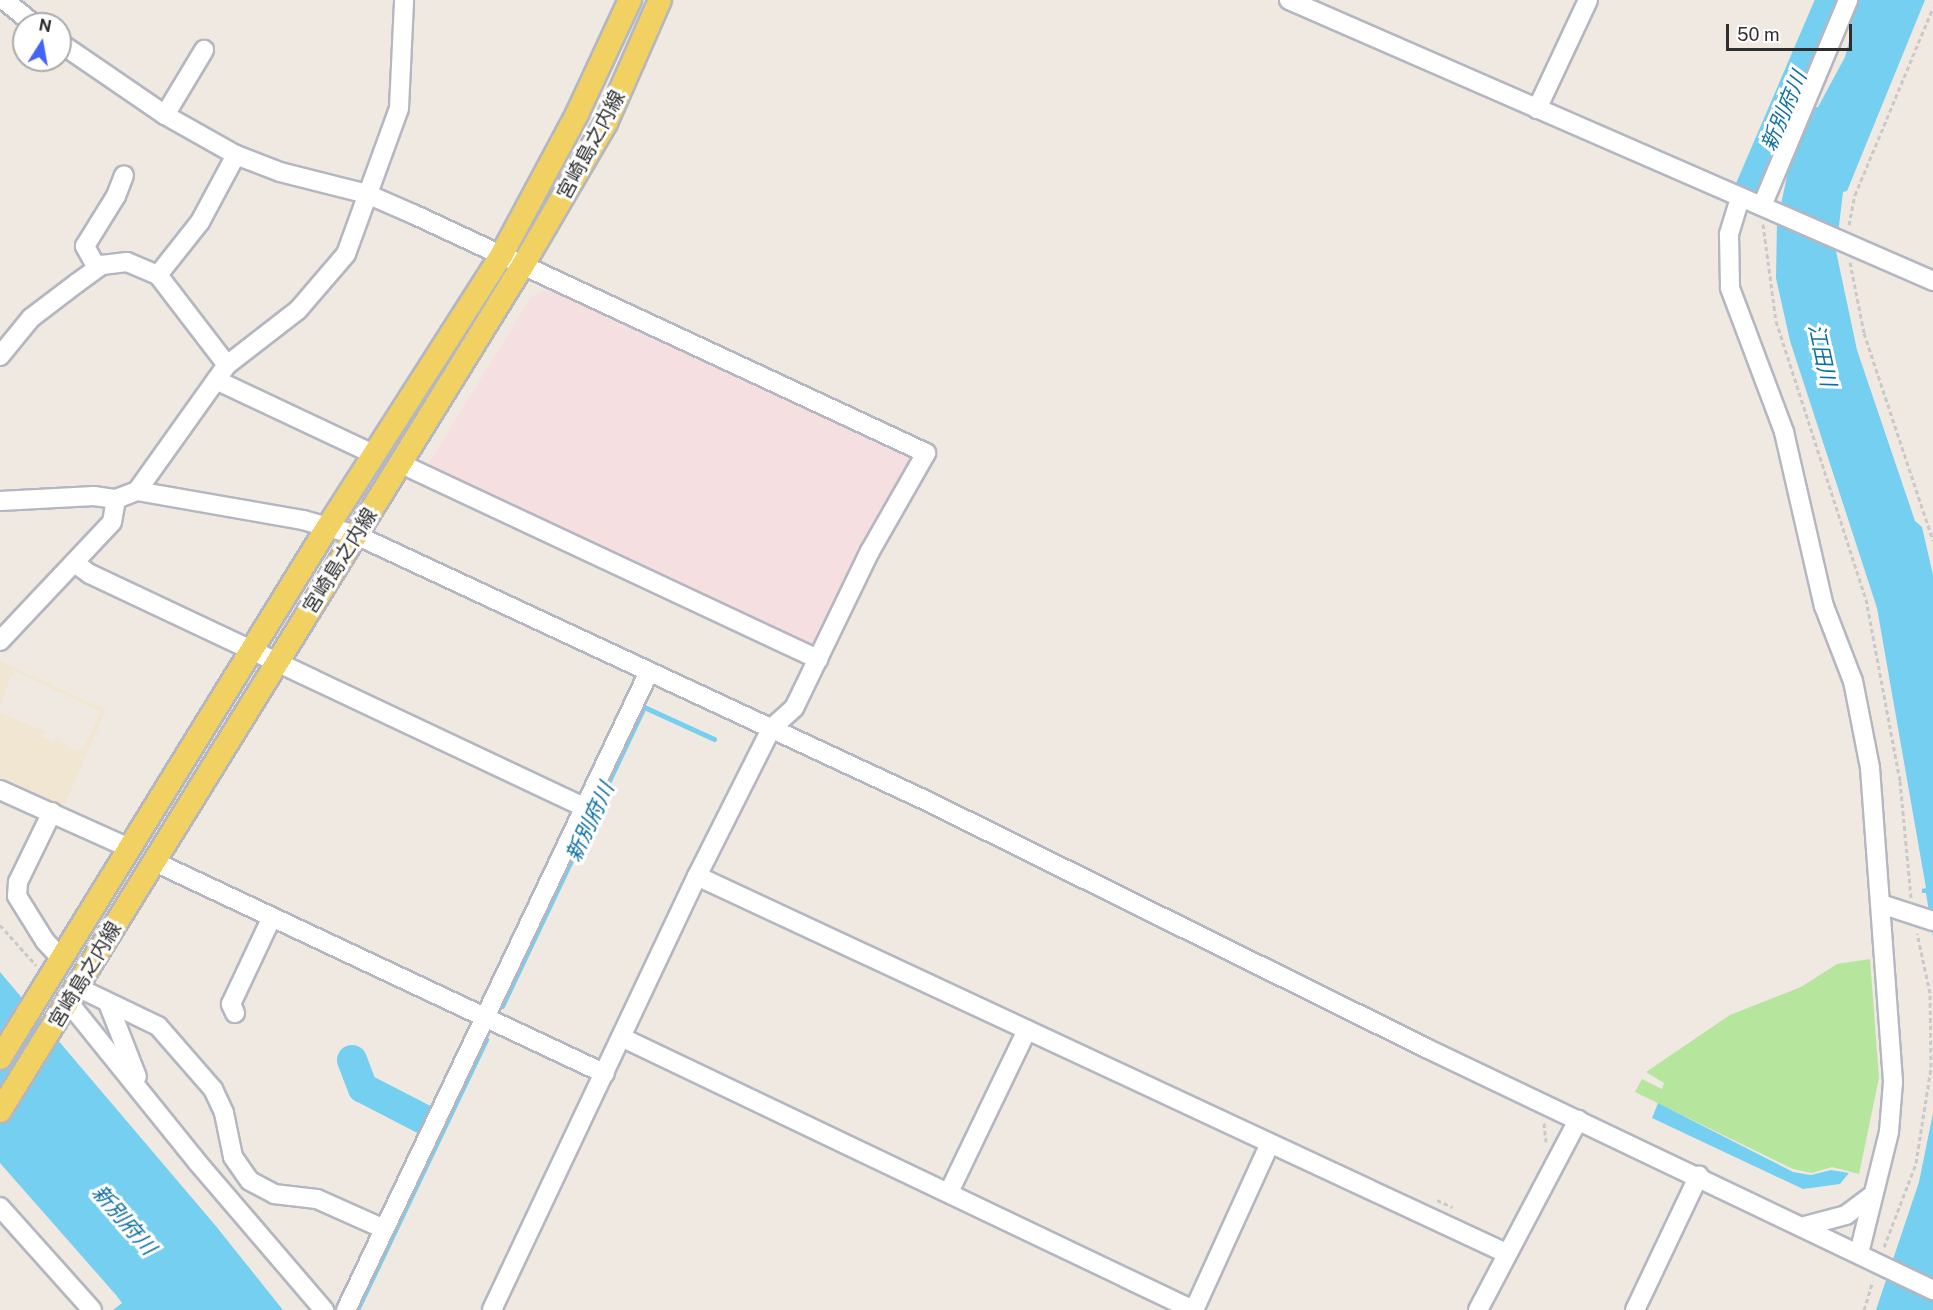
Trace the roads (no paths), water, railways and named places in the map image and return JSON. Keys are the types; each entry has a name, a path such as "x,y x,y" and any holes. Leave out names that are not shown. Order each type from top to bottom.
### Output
{"main road":[{"name":"宮崎島之内線","path":"0,1058 327,528 502,254 577,114 630,0"},
{"name":"宮崎島之内線","path":"0,1111 74,995 399,463 523,265 606,123 660,0"}],"street":[{"path":"4,0 19,12"},
{"path":"137,491 221,372 298,310 331,275 346,254 399,108 404,0"},
{"path":"1289,0 1850,247 1933,281"},
{"path":"1537,109 1588,0"},
{"path":"1768,209 1848,0"},
{"path":"165,115 204,50"},
{"path":"72,51 165,115 236,155 287,174 367,194 502,254 926,453 870,551 794,708 771,729 697,876 498,1308"},
{"path":"158,274 200,222 236,155"},
{"path":"98,268 85,246 116,196 124,175"},
{"path":"1740,198 1729,234 1730,288 1784,432 1824,606 1853,681 1864,724 1881,904 1893,1082 1889,1132 1870,1196 1868,1225 1859,1253"},
{"path":"0,356 31,318 98,268 127,262 158,274 221,372 374,454"},
{"path":"399,463 818,659"},
{"path":"0,501 94,496 116,499 137,491 356,535 1109,889 1578,1120 1699,1175 1933,1290"},
{"path":"0,641 76,564 112,522 116,499"},
{"path":"76,564 90,574 253,648 586,808"},
{"path":"346,1310 649,672"},
{"path":"0,790 129,848"},
{"path":"52,812 18,882 17,896 45,941 62,959"},
{"path":"155,862 605,1074"},
{"path":"697,876 1506,1253"},
{"path":"1881,904 1930,920"},
{"path":"235,1013 231,1004 272,917"},
{"path":"74,995 108,1003 158,1026 213,1089 224,1113 233,1157 250,1181 274,1194 317,1199 384,1229"},
{"path":"74,995 139,1088 324,1310"},
{"path":"108,1003 139,1088"},
{"path":"949,1192 1027,1030"},
{"path":"623,1038 1193,1310 1270,1143"},
{"path":"1478,1310 1578,1120"},
{"path":"1635,1310 1699,1175"},
{"path":"1805,1226 1846,1215 1870,1196"},
{"path":"0,1207 92,1310"}],"water":[{"name":"江田川","path":"1857,0 1925,0 1847,191 1843,192 1836,251 1857,350 1915,521 1922,527 1933,575 1933,937 1926,893 1922,893 1922,889 1926,888 1877,608 1790,341 1776,278 1777,223 1790,162 1812,108 1818,107 1845,57 1852,30 1849,20"},
{"path":"0,972 215,1225 283,1310 113,1310 122,1303 116,1295 0,1163"},
{"path":"1658,1103 1793,1172 1811,1175 1831,1170 1849,1173 1840,1184 1803,1189 1652,1118"},
{"path":"1933,1113 1933,1310 1876,1310 1919,1182"}],"waterway":[{"name":"新別府川","path":"1750,189 1831,0"},
{"name":"新別府川","path":"502,1006 644,707 714,739"},
{"name":"新別府川","path":"357,1310 486,1039"},
{"name":"新別府川","path":"352,1060 363,1088 425,1120"}]}
